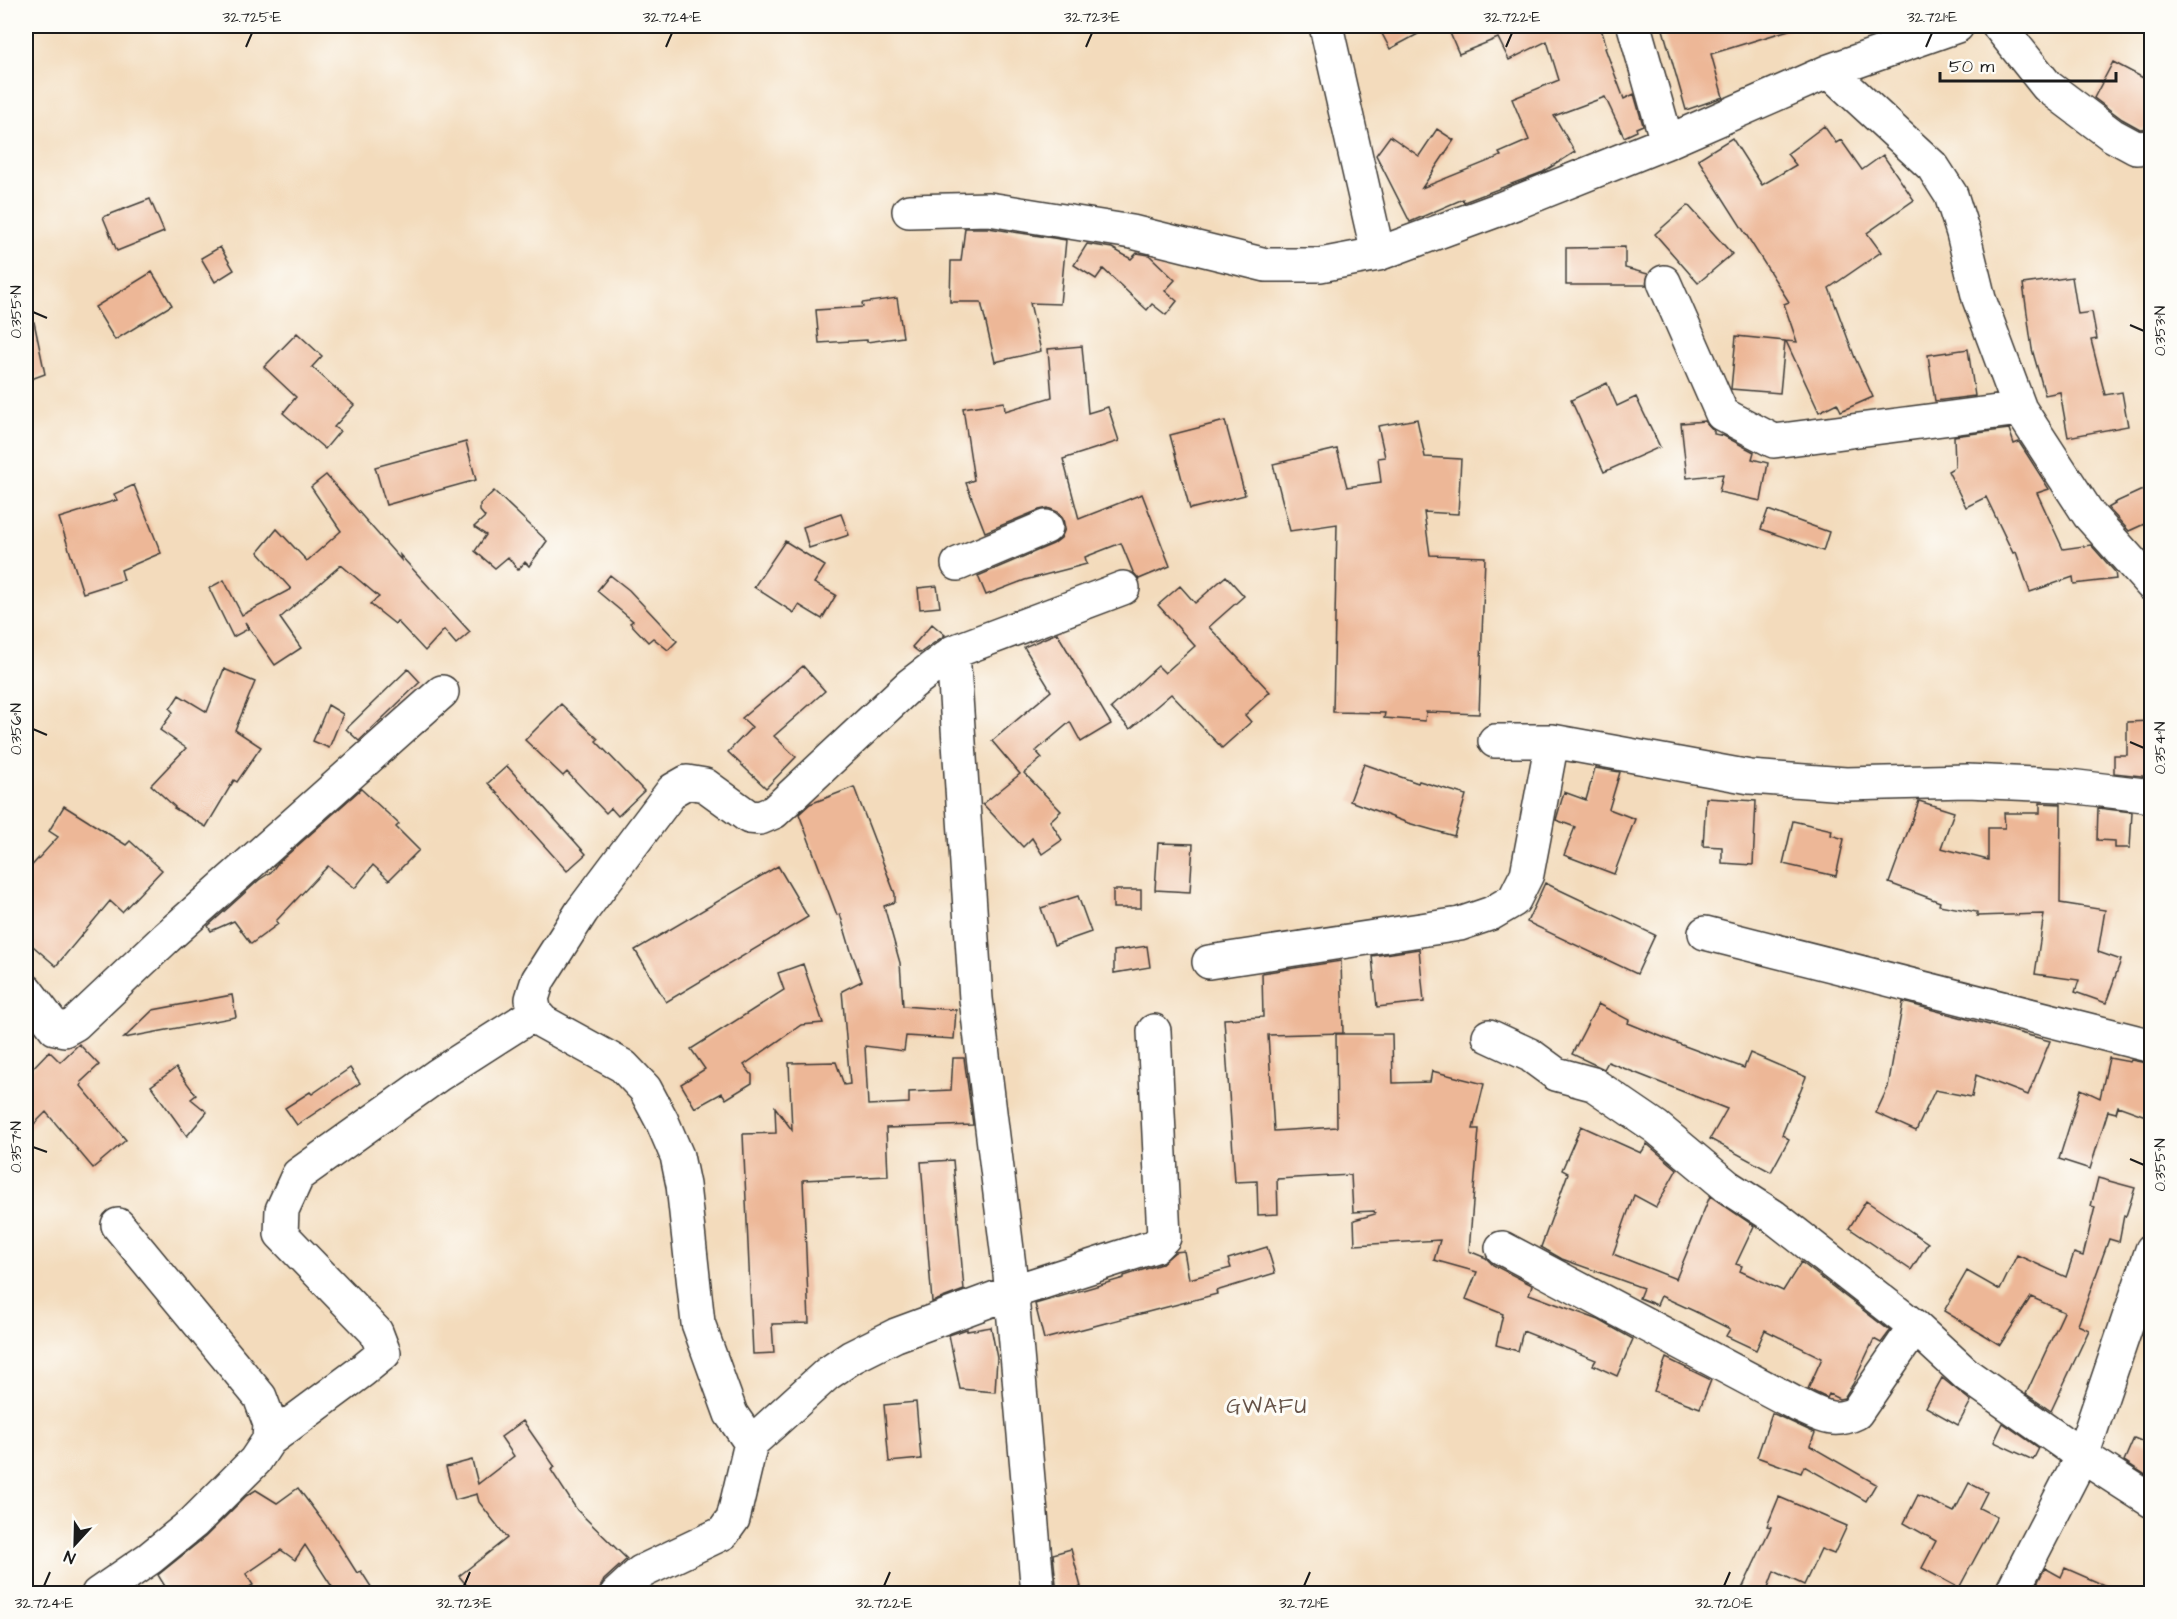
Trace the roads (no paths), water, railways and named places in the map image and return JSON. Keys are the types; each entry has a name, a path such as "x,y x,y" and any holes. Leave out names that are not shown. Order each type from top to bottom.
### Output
{"street":[{"path":"1326,26 1378,254"},
{"path":"1634,26 1667,142"},
{"path":"909,210 989,209 1132,232 1266,265 1320,265 1378,254 1500,209 1667,142 1829,71 1957,26"},
{"path":"1999,26 2047,86 2112,135 2136,148 2151,147"},
{"path":"1829,71 1933,167 1951,195 1979,299 2020,408 2089,514 2151,585"},
{"path":"1664,282 1722,414 1774,441 2020,408"},
{"path":"958,564 1046,527"},
{"path":"752,1443 731,1414 698,1323 683,1185 677,1156 658,1113 645,1089 623,1066 543,1022 535,1013 532,999 538,980 582,910 673,790 687,782 705,785 749,817 760,818 774,812 911,684 953,652 1123,588"},
{"path":"953,652 976,999 1012,1292 1038,1593"},
{"path":"26,990 55,1028 64,1030 75,1024 166,938 442,692"},
{"path":"1495,741 1552,741 1750,777 1846,784 1967,781 2049,784 2151,796"},
{"path":"1209,962 1460,924 1492,913 1514,900 1527,874 1552,741"},
{"path":"1706,933 2151,1046"},
{"path":"98,1593 150,1558 193,1523 255,1461 269,1440 384,1353 376,1332 281,1234 282,1210 298,1175 438,1075 535,1013"},
{"path":"617,1593 641,1572 723,1533 733,1519 752,1443 827,1374 852,1357 896,1335 1012,1292 1155,1246 1164,1237 1154,1031"},
{"path":"1489,1036 1530,1055 1556,1074 1593,1084 1656,1127 1728,1187 1773,1216 1915,1327 1967,1375 2082,1456 2151,1501"},
{"path":"118,1225 260,1397 270,1424 269,1440"},
{"path":"1502,1248 1796,1404 1832,1419 1845,1418 1856,1413 1915,1327"},
{"path":"2011,1593 2082,1456 2151,1250"}],"district":[{"name":"GWAFU","path":"1267,1406"}]}
